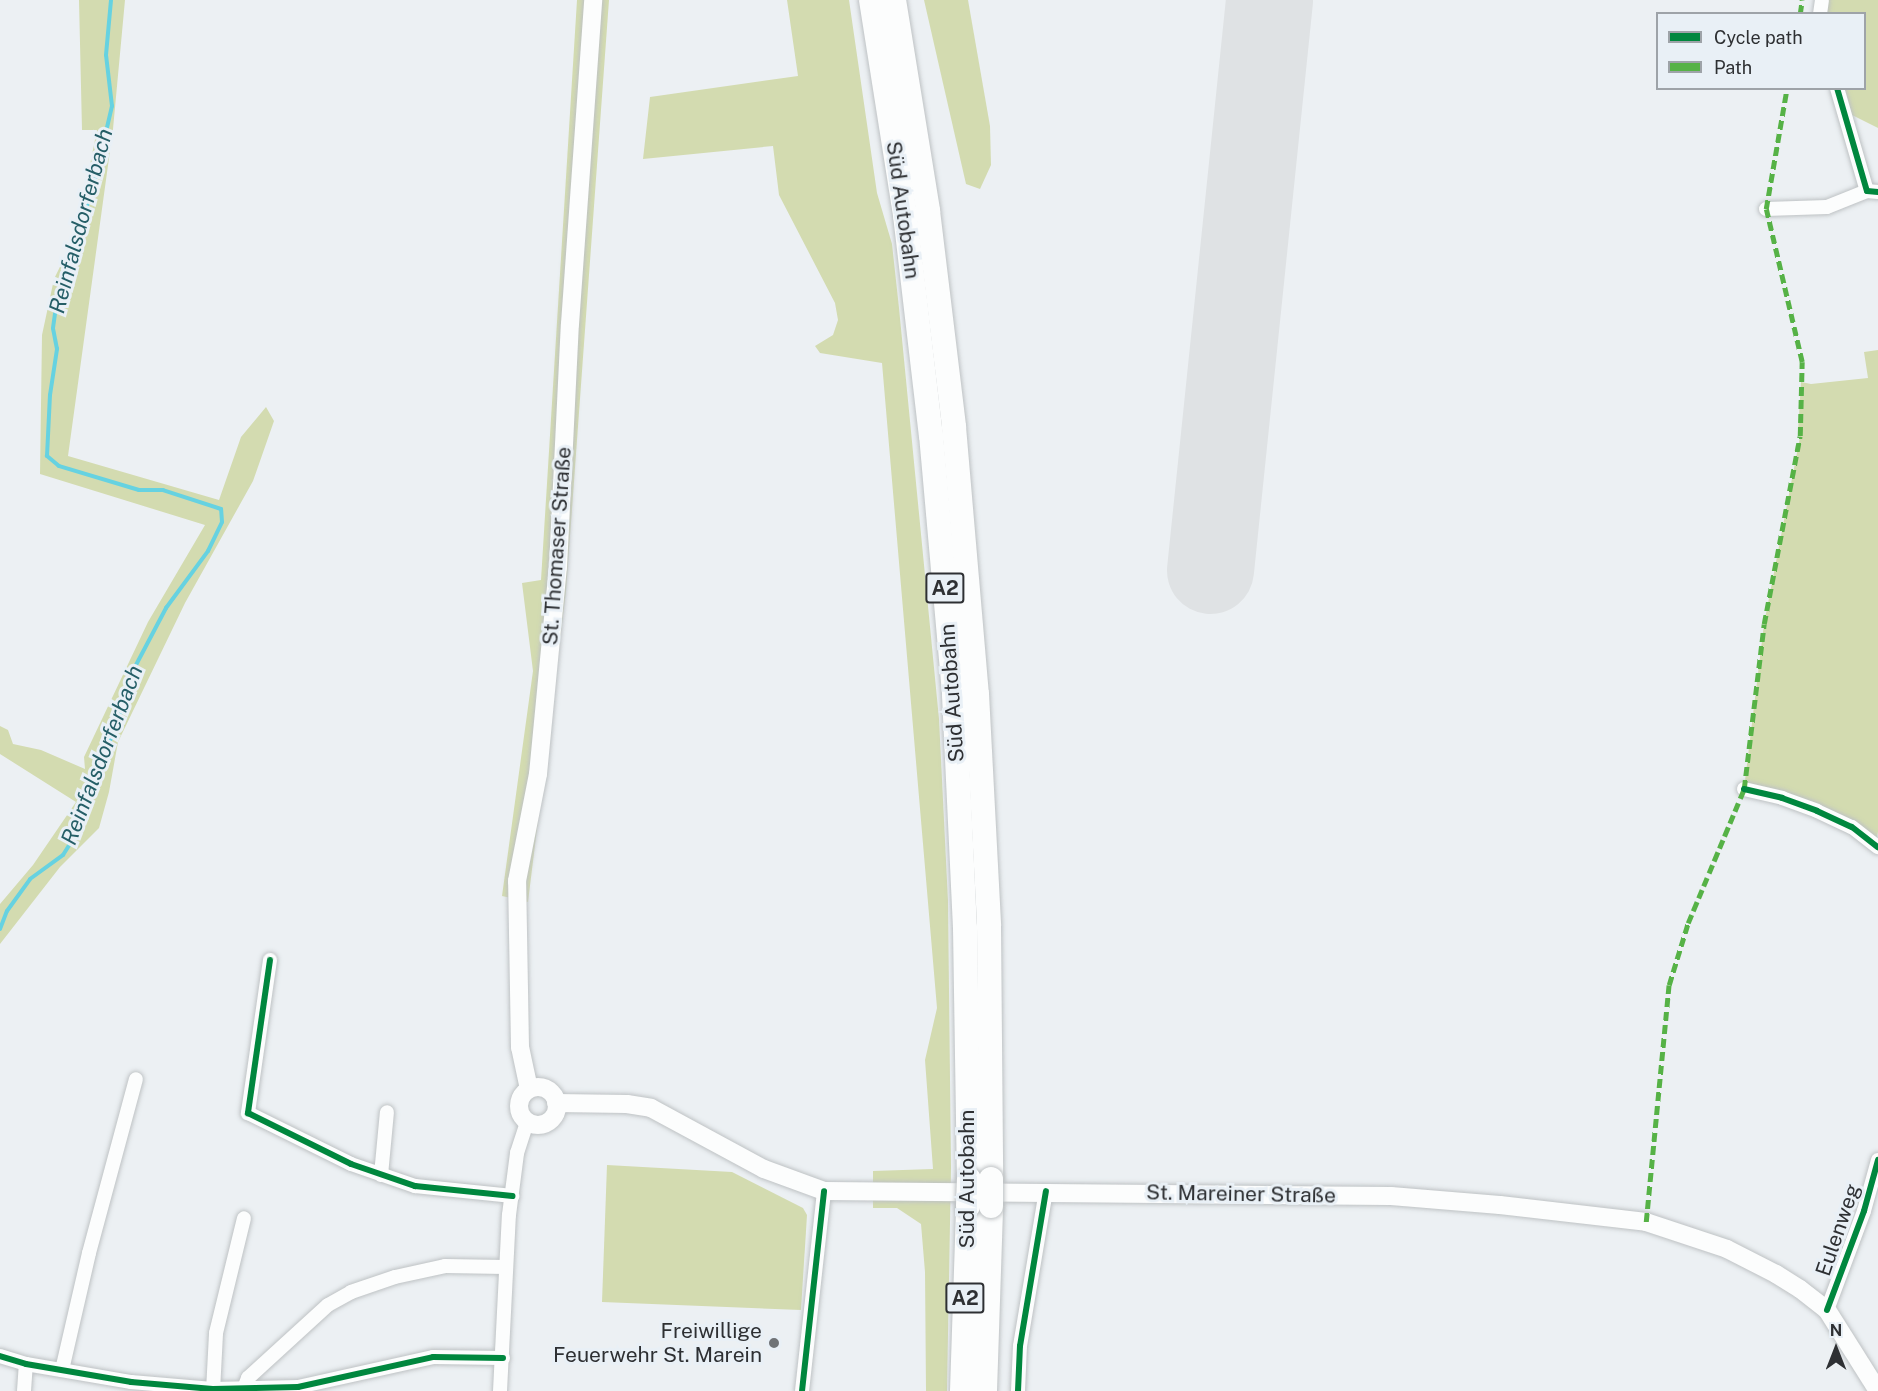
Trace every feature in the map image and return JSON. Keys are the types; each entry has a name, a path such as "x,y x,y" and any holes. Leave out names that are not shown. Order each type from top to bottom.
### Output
{"highway":[{"name":"Süd Autobahn","path":"871,0 904,214 928,412 954,695 980,1179"},
{"name":"Süd Autobahn","path":"894,0 928,211 954,427 977,694 989,926 980,1179 985,1391"},
{"name":"Süd Autobahn","path":"962,1391 980,1206"}],"main road":[{"name":"St. Thomaser Straße","path":"529,1089 520,1047 517,881 538,774 558,567 570,324 593,0"},
{"path":"543,1088 554,1097 556,1103 556,1112 548,1123 541,1125 527,1122 519,1108 521,1097 529,1089 543,1088"},
{"name":"St. Mareiner Straße","path":"556,1103 627,1104 651,1108 764,1169 824,1191 1046,1191 1391,1196 1500,1205 1646,1222 1727,1249 1776,1274 1827,1310 1878,1390"}],"street":[{"path":"1766,209 1827,207 1873,191 1838,90"},
{"path":"1744,789 1782,798 1817,811 1852,827 1878,847"},
{"path":"270,960 248,1113 351,1164 415,1186 443,1191 512,1196"},
{"path":"62,1370 89,1253 136,1079"},
{"path":"381,1174 387,1112"},
{"path":"500,1391 505,1267 512,1196 518,1154 527,1122"},
{"name":"Eulenweg","path":"1827,1310 1864,1211 1878,1160"},
{"path":"802,1391 824,1191"},
{"path":"1018,1391 1020,1346 1046,1191"},
{"path":"213,1390 216,1333 244,1218"},
{"path":"244,1388 248,1378 328,1305 351,1292 395,1277 445,1266 505,1267"},
{"path":"0,1356 26,1364 131,1382 213,1390 298,1387 433,1357 503,1358"},
{"path":"24,1391 26,1364"}],"green space":[{"path":"79,0 125,0 113,129 68,456 219,500 241,437 266,407 274,421 253,481 185,603 118,742 109,792 99,828 60,867 0,944 0,904 33,865 76,802 0,754 0,726 8,730 13,744 41,750 85,769 84,757 148,622 205,525 40,474 42,335 54,279 76,234 97,130 82,130"},
{"path":"577,0 609,0 566,591 528,902 502,896 533,671 522,583 541,580"},
{"path":"787,0 849,0 877,193 892,244 939,719 948,901 951,1167 947,1391 926,1391 925,1272 921,1224 897,1208 873,1208 873,1171 933,1169 925,1060 937,1008 882,363 820,353 815,346 833,335 838,320 835,303 779,195 773,146 643,159 650,97 798,76"},
{"path":"924,0 968,0 990,126 991,165 980,189 966,184"},
{"path":"1821,0 1878,0 1878,128 1852,115 1845,90 1866,90 1866,12 1823,12"},
{"path":"1878,350 1878,832 1876,842 1744,789 1764,624 1800,437 1798,431 1801,382 1811,384 1868,378 1864,352"},
{"path":"607,1165 732,1172 803,1208 807,1215 801,1310 602,1302"}],"waterway":[{"name":"Reinfalsdorferbach","path":"0,929 7,911 30,879 63,855 75,836 79,817 98,773 101,753 117,730 127,682 166,608 208,551 222,522 221,509 163,490 139,490 59,466 47,456 50,395 57,349 53,328 57,299 95,179 112,106 106,55 111,0"}],"runway":[{"path":"1210,570 1269,0"}],"marked path":[{"path":"1800,12 1802,0"},
{"path":"1646,1222 1669,985 1688,923 1744,789 1764,624 1800,436 1802,362 1766,209 1787,90"}],"cycle path":[{"path":"1838,90 1867,191 1878,192"},
{"path":"1744,789 1782,798 1817,811 1852,827 1878,847"},
{"path":"270,960 248,1113 351,1164 415,1186 512,1196"},
{"path":"1827,1310 1864,1211 1878,1160"},
{"path":"802,1391 824,1191"},
{"path":"1018,1391 1020,1346 1046,1191"},
{"path":"0,1356 26,1364 131,1382 213,1389 298,1387 433,1357 503,1358"}],"place":[{"name":"Freiwillige Feuerwehr St. Marein","path":"774,1343"}]}
